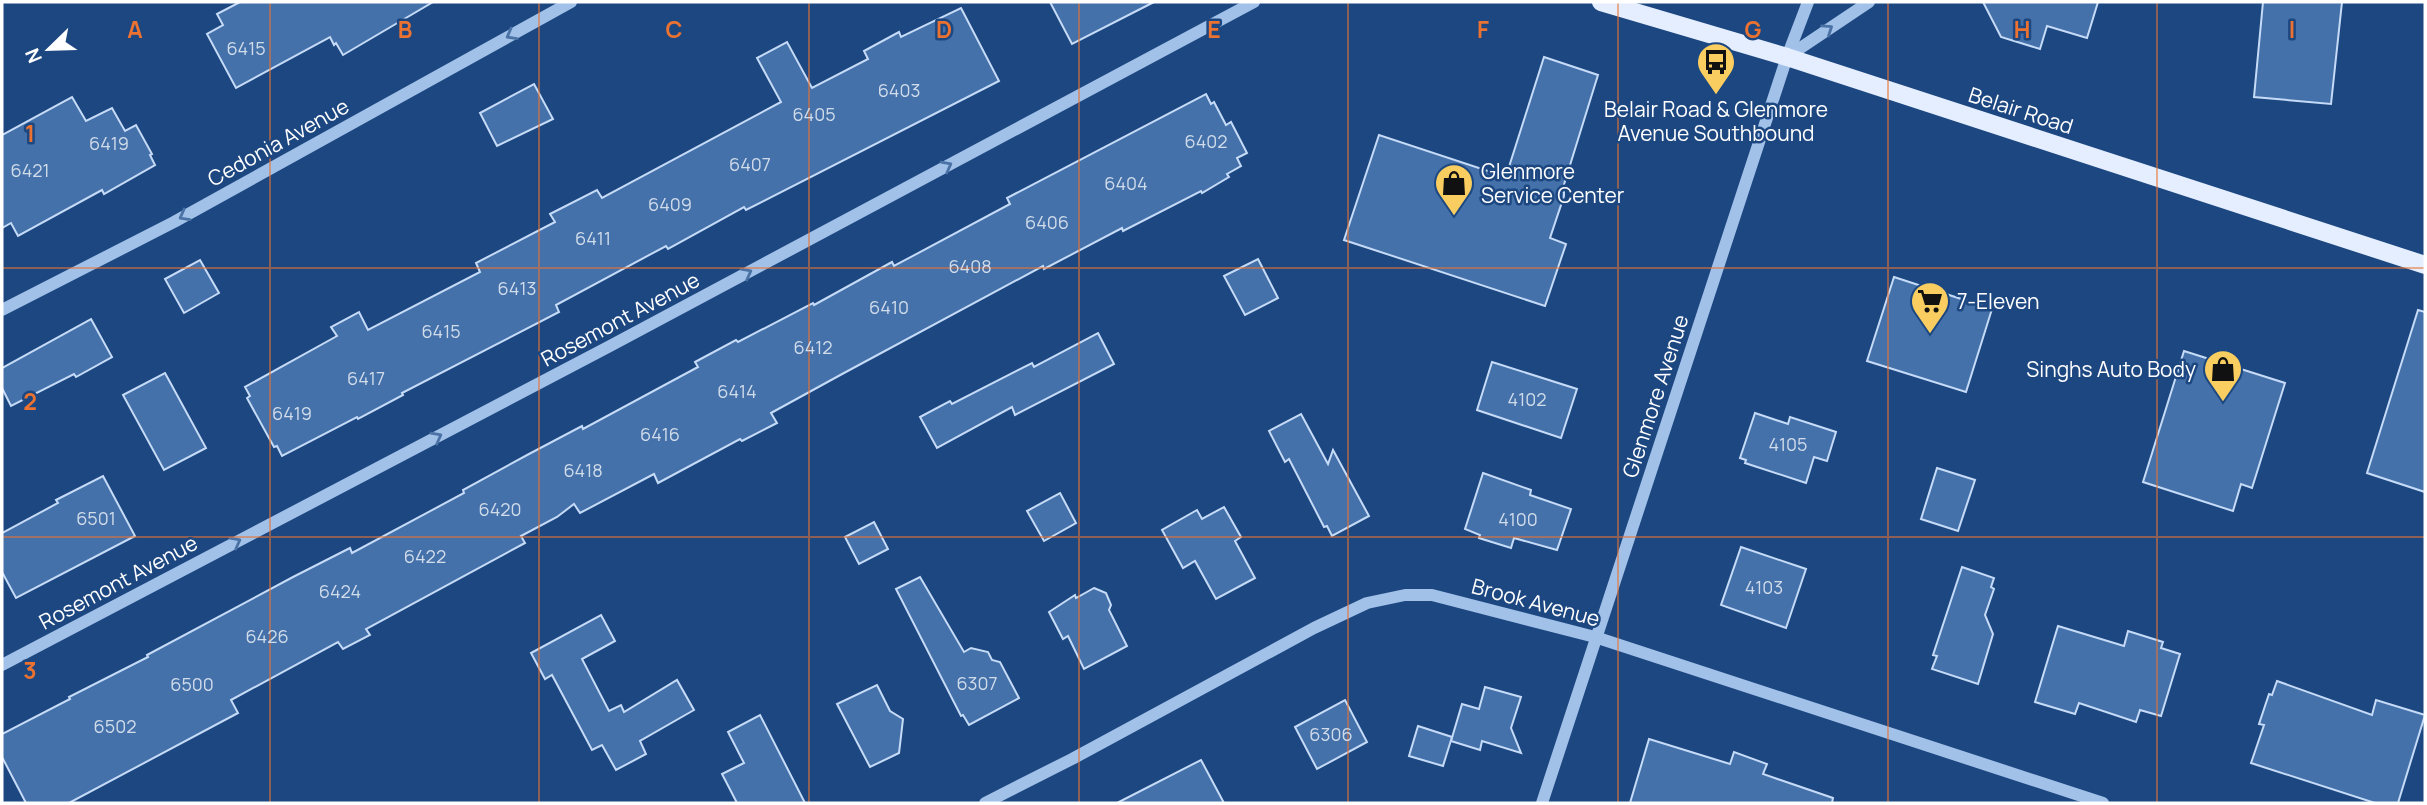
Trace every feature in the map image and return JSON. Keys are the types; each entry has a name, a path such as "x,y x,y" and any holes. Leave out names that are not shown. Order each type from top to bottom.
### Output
{"main road":[{"name":"Belair Road","path":"1601,2 1787,57 2425,265"}],"street":[{"name":"Cedonia Avenue","path":"2,310 174,222 571,2"},
{"name":"Rosemont Avenue","path":"2,665 610,346 1254,2"},
{"name":"Glenmore Avenue","path":"1542,803 1787,57 1808,2"},
{"path":"1787,57 1869,2"},
{"name":"Brook Avenue","path":"985,803 1314,628 1367,603 1405,595 1432,595 1595,637 2103,803"}],"building":[{"path":"240,2 433,2 343,55 330,37 236,88 207,34 223,25 217,14"},
{"path":"1050,2 1154,2 1072,44"},
{"path":"1983,2 2098,2 2087,38 2047,26 2040,49 2001,37"},
{"path":"2263,2 2342,2 2331,104 2254,97"},
{"path":"961,8 999,81 746,210 744,207 668,249 666,246 556,305 559,312 402,393 403,395 358,419 357,417 282,456 277,446 274,447 247,398 250,396 245,387 337,336 331,327 359,312 368,330 480,272 476,263 555,222 550,214 597,190 602,198 781,102 757,58 787,42 812,88 868,59 864,51 899,32 901,37"},
{"name":"Glenmore Service Center","path":"1544,57 1598,75 1550,238 1566,244 1545,306 1344,240 1379,135 1500,175 1501,171 1507,173"},
{"path":"534,84 553,119 497,146 480,113"},
{"path":"1206,94 1211,104 1214,102 1226,125 1231,122 1247,153 1237,158 1241,166 1227,174 1229,177 1202,193 1201,191 1123,231 1122,228 1044,269 1043,266 771,413 777,423 742,441 740,439 658,483 654,474 580,513 574,504 557,517 521,536 525,543 366,629 370,635 343,649 338,642 231,700 238,713 69,803 26,803 2,757 2,734 293,577 350,548 352,553 464,493 463,490 529,454 582,426 583,429 698,367 695,362 736,340 738,342 813,303 814,305 892,262 894,266 1010,204 1007,198"},
{"path":"72,97 86,121 112,108 125,131 136,125 155,165 104,194 102,190 18,236 11,223 2,228 2,135"},
{"path":"1258,259 1278,298 1245,315 1224,276"},
{"path":"200,260 219,293 184,313 165,279"},
{"name":"7-Eleven","path":"1894,277 1992,309 1966,392 1867,361"},
{"path":"2418,310 2425,312 2425,492 2367,473"},
{"path":"91,319 112,357 76,377 74,374 11,406 2,388 2,368"},
{"path":"1098,333 1114,364 1015,415 1012,407 937,448 920,417 950,401 952,404 1032,363 1034,367"},
{"path":"2184,351 2285,383 2252,488 2241,484 2233,511 2143,482"},
{"path":"1492,362 1577,389 1561,438 1477,410"},
{"path":"165,373 206,448 164,470 123,395"},
{"path":"1755,413 1788,424 1790,417 1836,432 1827,461 1814,457 1806,483 1745,463 1746,460 1740,458"},
{"path":"1301,414 1328,464 1333,450 1369,516 1332,536 1327,526 1324,527 1289,459 1285,462 1269,431"},
{"path":"1937,468 1975,480 1958,531 1921,519"},
{"path":"1483,473 1531,490 1530,495 1571,509 1557,550 1514,538 1511,548 1479,538 1480,535 1465,529"},
{"path":"103,476 135,536 16,598 2,572 2,533 58,503 56,500"},
{"path":"1060,493 1076,523 1044,541 1027,511"},
{"path":"1224,507 1241,537 1235,541 1255,578 1216,599 1195,561 1183,568 1162,530 1197,510 1202,519"},
{"path":"874,522 888,549 859,564 845,537"},
{"path":"1741,547 1806,569 1786,628 1721,605"},
{"path":"1962,567 1994,578 1991,587 1994,589 1985,615 1993,634 1978,684 1932,669 1937,656 1933,655"},
{"path":"920,577 964,652 971,648 988,652 992,660 1000,662 1019,698 969,725 963,715 961,716 896,589"},
{"path":"1094,588 1106,593 1111,605 1109,610 1127,646 1084,669 1068,636 1063,639 1049,612 1075,595 1076,598"},
{"path":"601,615 615,641 582,659 609,711 621,705 624,712 677,680 694,710 640,741 646,754 616,770 602,745 592,750 552,675 545,679 531,653"},
{"path":"2058,626 2124,646 2128,631 2163,642 2161,648 2180,654 2161,716 2140,710 2136,722 2079,703 2075,714 2035,702"},
{"path":"2277,681 2372,715 2376,700 2425,715 2398,803 2375,803 2251,763 2264,725 2259,724 2269,694 2272,695"},
{"path":"877,685 890,711 903,719 899,753 870,767 837,704"},
{"path":"1485,687 1521,697 1511,728 1521,753 1482,741 1480,750 1451,741 1462,704 1479,709"},
{"path":"1345,700 1367,742 1317,769 1295,727"},
{"path":"760,715 805,803 737,803 722,774 744,763 728,732"},
{"path":"1418,726 1452,737 1443,766 1409,756"},
{"path":"1649,739 1730,764 1734,752 1767,764 1763,774 1833,798 1832,803 1630,803"},
{"path":"1201,760 1224,803 1117,803"}],"place":[{"name":"Belair Road & Glenmore Avenue Southbound","path":"1716,96"},
{"name":"Glenmore Service Center","path":"1454,217"},
{"name":"7-Eleven","path":"1930,335"},
{"name":"Singhs Auto Body","path":"2223,403"}]}
